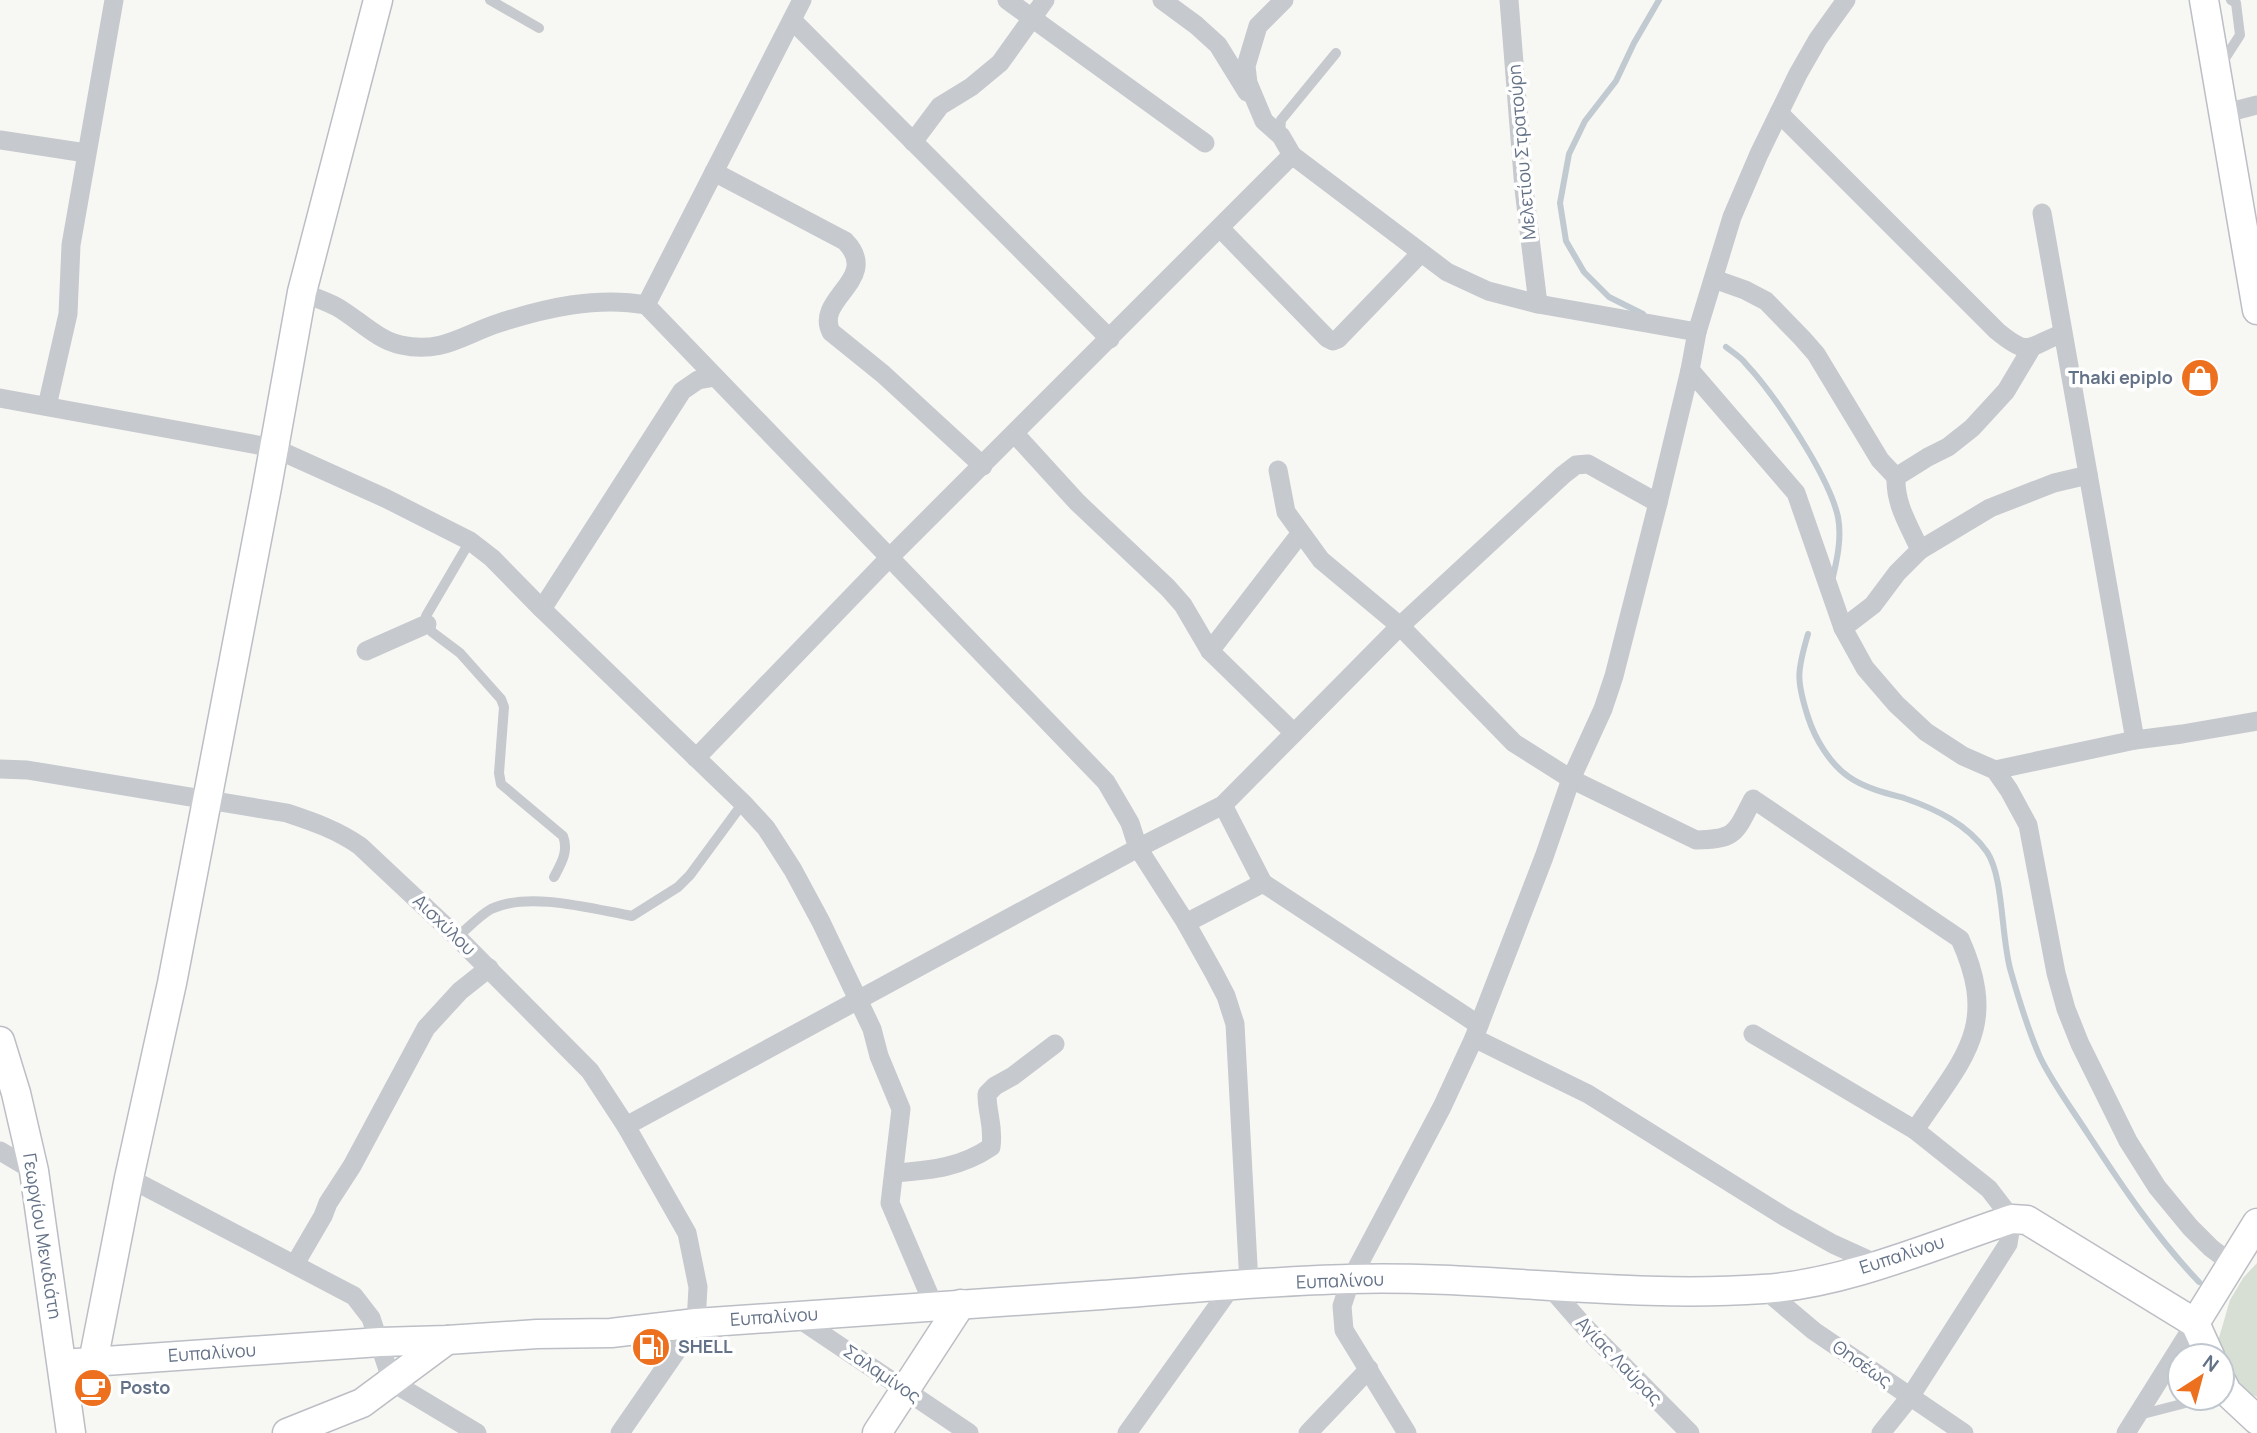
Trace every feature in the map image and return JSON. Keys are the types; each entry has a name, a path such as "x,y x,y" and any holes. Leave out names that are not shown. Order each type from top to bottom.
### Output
{"street":[{"path":"47,406 68,314 71,245 114,0"},
{"path":"93,1362 208,800 302,292 378,0"},
{"path":"646,305 802,0"},
{"path":"1007,0 1205,143"},
{"path":"913,142 940,106 971,87 1000,63 1045,0"},
{"path":"1162,0 1218,45 1264,121 1281,136 1292,155 1447,272 1488,291 1538,304 1697,332"},
{"path":"1255,104 1246,66 1258,26 1284,0"},
{"name":"Μελετίου Στρατούρη","path":"1509,0 1524,189 1538,304"},
{"path":"1407,1433 1344,1330 1342,1306 1350,1279 1442,1107 1476,1032 1544,857 1571,779 1602,709 1614,676 1658,503 1697,332 1732,218 1779,113 1818,39 1846,0"},
{"path":"2204,0 2256,295"},
{"path":"792,20 1110,339"},
{"path":"2222,114 2257,105"},
{"path":"1779,113 1997,331 2014,345 2031,349"},
{"path":"0,140 86,153"},
{"path":"696,758 889,558 1015,435 1292,155"},
{"path":"714,172 845,241 854,250 858,262 854,274 829,314 827,324 831,332 883,374 983,466"},
{"path":"2042,213 2135,740"},
{"path":"1220,228 1327,338 1334,341 1421,253"},
{"path":"1714,279 1766,301 1816,354 1880,460 1896,477 1895,493 1920,550"},
{"path":"302,292 334,306 398,345 422,347 447,345 496,324 555,308 608,301 646,305 1106,782 1130,823 1138,848 1186,923 1226,996 1235,1024 1240,1285 1127,1433"},
{"path":"1896,477 1948,447 1972,428 2006,391 2031,349 2062,334"},
{"path":"1690,370 1796,493 1843,628 1865,668 1896,704 1935,738 1963,756 1995,770 2020,808 2028,825 2056,972 2066,1009 2080,1044 2128,1141 2157,1187 2229,1270"},
{"path":"542,609 682,391 698,380 715,377"},
{"path":"0,398 274,448 385,498 470,541 492,558 743,803 765,828 793,870 821,922 872,1030 879,1056 901,1109 890,1203 948,1305 906,1390 877,1433"},
{"path":"1015,435 1077,502 1147,566 1183,605 1210,651 1294,733"},
{"path":"626,1126 1138,848 1223,805 1400,626 1576,465 1588,464 1658,503"},
{"path":"1278,470 1286,512 1321,560 1400,626 1514,743 1571,779 1696,840 1719,840 1735,832 1753,800 1960,939 1970,962 1975,984 1976,1027 1969,1048 1915,1130"},
{"path":"1843,628 1873,605 1897,573 1920,550 1990,508 2054,483 2088,475"},
{"path":"1210,651 1300,534"},
{"path":"366,651 427,624"},
{"path":"1995,770 2135,740 2257,721"},
{"name":"Αισχύλου","path":"0,769 27,770 287,813 321,824 360,846 489,968 590,1071 626,1126 687,1233 698,1287 696,1323"},
{"path":"1223,805 1263,883 1476,1032 1588,1094 1785,1217 1833,1244 1877,1264"},
{"path":"1186,923 1263,883"},
{"path":"295,1265 426,1028 460,991 489,968"},
{"path":"1753,1034 1915,1130 1989,1189 2012,1219 2008,1244 1910,1397 1881,1433"},
{"name":"Γεωργίου Μενιδιάτη","path":"0,1041 16,1093 34,1171 69,1433"},
{"path":"895,1173 942,1169 976,1157 991,1147 993,1131 987,1109 987,1094 1055,1044"},
{"path":"0,1151 34,1171"},
{"path":"130,1178 354,1296 371,1318 392,1382 477,1433"},
{"path":"2012,1219 2027,1220 2195,1323 2204,1342"},
{"name":"Ευπαλίνου","path":"61,1364 380,1342 611,1333 696,1323 1350,1279 1462,1280 1681,1291 1764,1289 1823,1280 2012,1219"},
{"path":"2126,1433 2255,1228"},
{"name":"Αγίας Λαύρας","path":"1549,1286 1583,1325 1690,1433"},
{"name":"Θησέως","path":"1764,1289 1814,1331 1964,1433"},
{"name":"Σαλαμίνος","path":"795,1316 969,1433"},
{"path":"620,1433 696,1323"},
{"path":"287,1433 362,1402 447,1340"},
{"path":"1308,1433 1369,1368"},
{"path":"2236,1405 2257,1420"}],"lane":[{"path":"490,0 540,28"},
{"path":"2216,72 2241,35 2236,3 2231,0"},
{"path":"1281,136 1281,120 1336,53"},
{"path":"470,541 426,616 427,624 432,632 460,653 501,699 504,707 499,773 501,784 563,836 567,845 554,877"},
{"path":"457,937 490,910 516,902 580,905 632,916 678,887 690,875 743,803"},
{"path":"2139,1416 2166,1408"}],"shaded area":[{"path":"2257,1263 2257,1397 2236,1387 2236,1342 2218,1341 2230,1300 2243,1278"}],"waterway":[{"path":"1643,314 1609,297 1584,272 1566,241 1560,203 1569,154 1585,121 1616,81 1659,0"},
{"path":"1726,347 1744,361 1771,395 1800,437 1824,480 1833,500 1839,525 1832,581"},
{"path":"1808,634 1799,676 1801,694 1819,742 1836,765 1855,781 1928,807 1970,833 1987,852 1997,877 2011,972 2040,1057 2127,1192 2168,1247 2199,1282"}],"place":[{"name":"Thaki epiplo","path":"2200,378"},
{"name":"SHELL","path":"651,1347"},
{"name":"Posto","path":"93,1388"}]}
